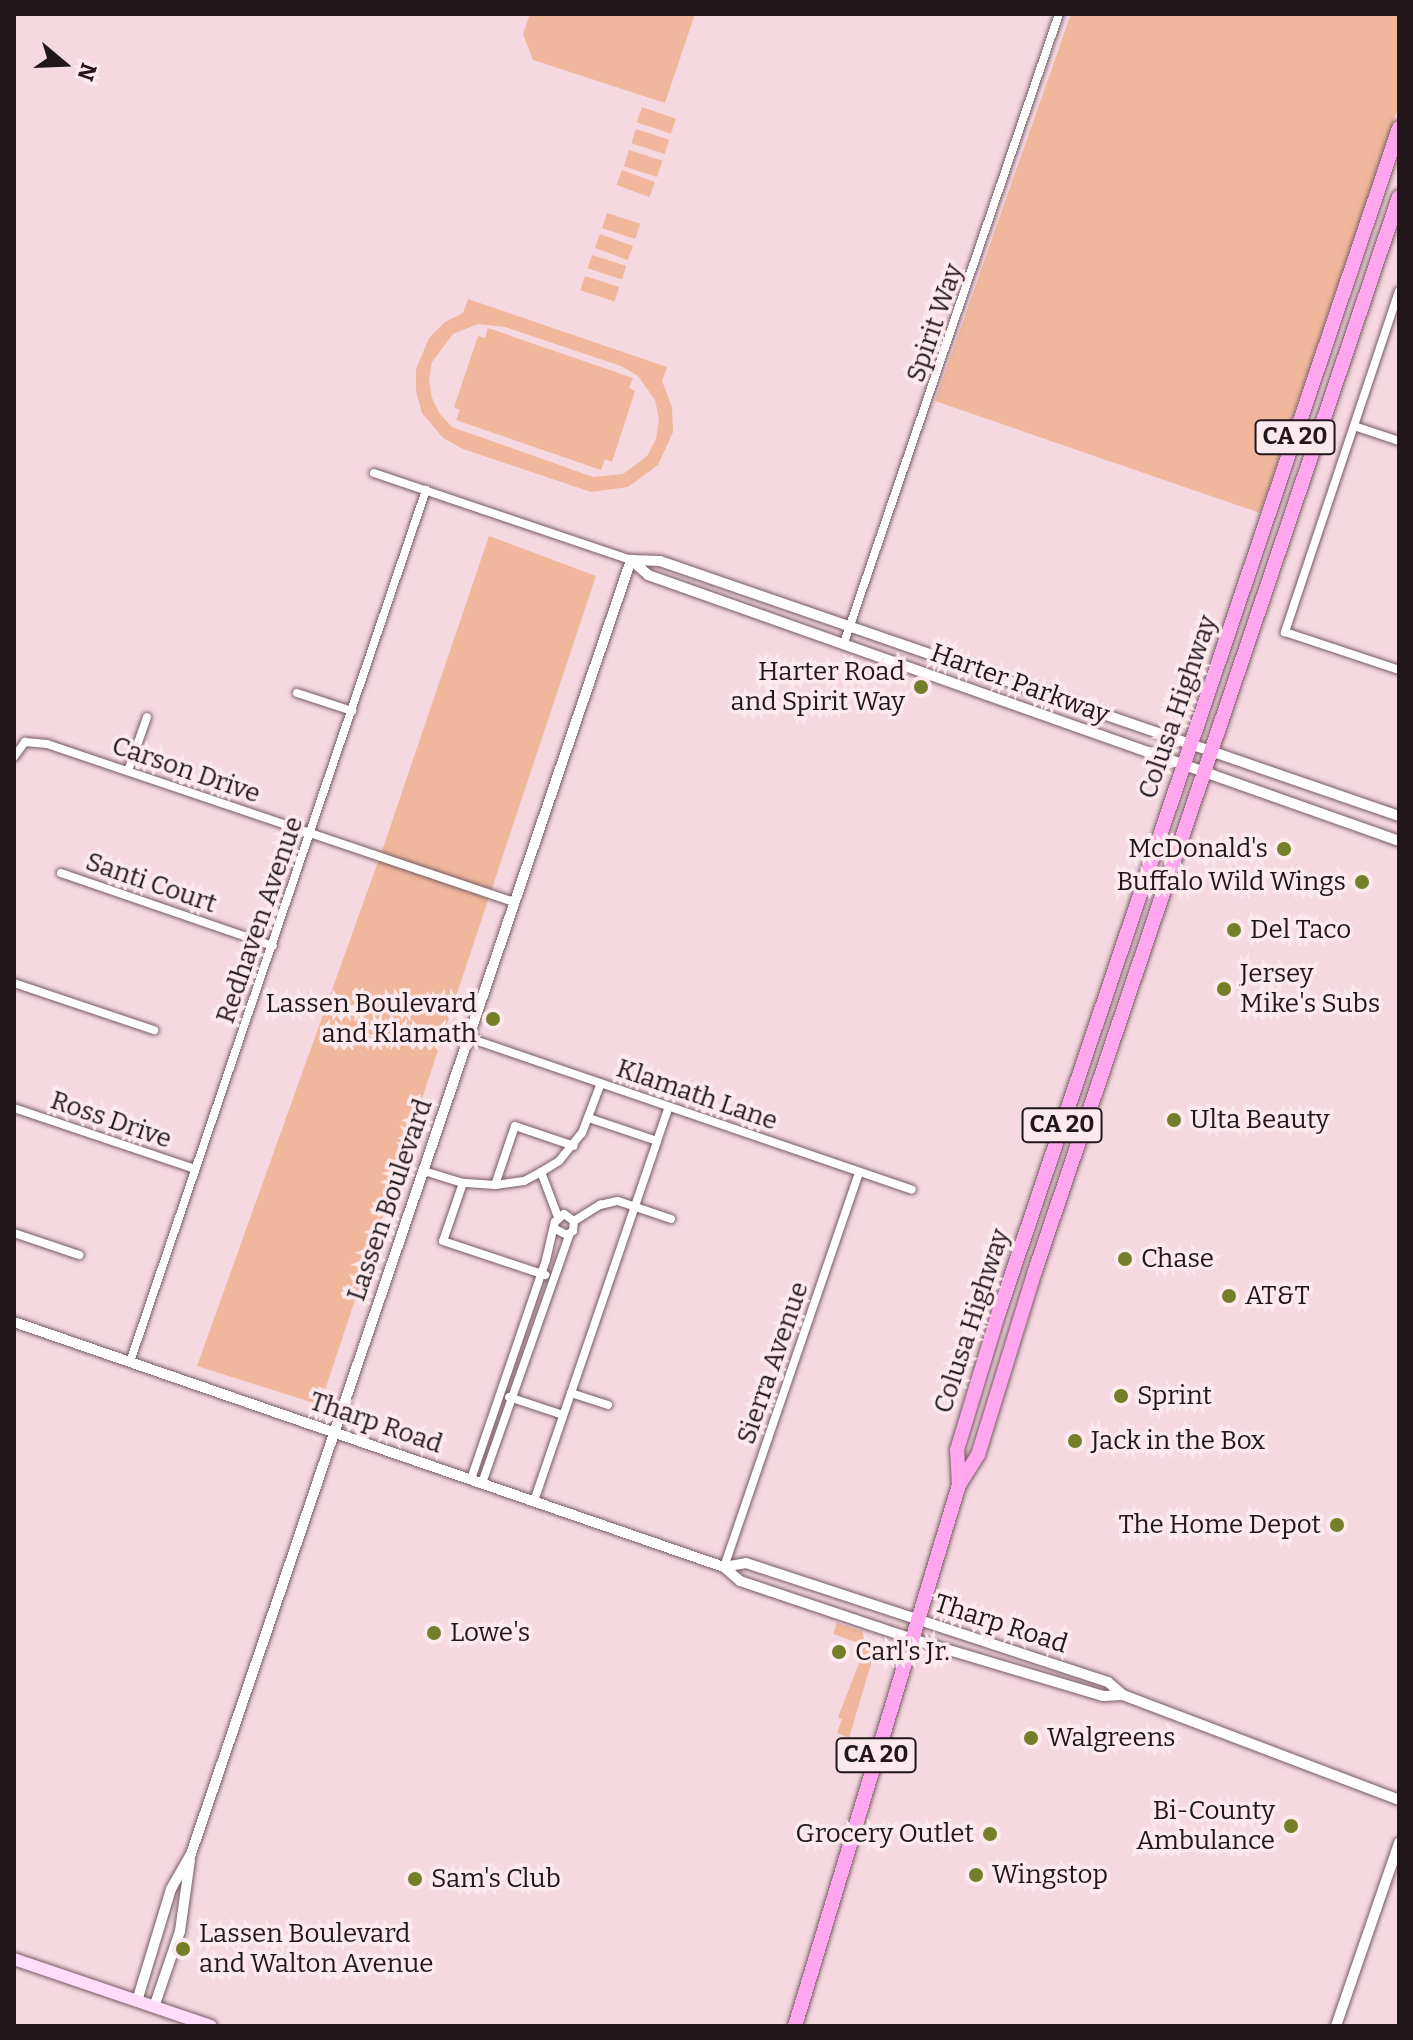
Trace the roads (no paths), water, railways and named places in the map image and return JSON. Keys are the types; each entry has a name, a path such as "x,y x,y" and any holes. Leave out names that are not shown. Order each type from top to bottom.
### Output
{"highway":[{"name":"Colusa Highway","path":"959,1485 957,1450 999,1312 1399,128"},
{"name":"Colusa Highway","path":"795,2026 959,1485 978,1455 1035,1271 1399,197"}],"main road":[{"path":"14,1959 211,2026"}],"street":[{"name":"Spirit Way","path":"844,643 1059,14"},
{"path":"1399,291 1395,317 1354,426 1285,632 1399,670"},
{"path":"1354,426 1399,441"},
{"name":"Harter Parkway","path":"374,473 631,560 660,561 1399,816"},
{"name":"Redhaven Avenue","path":"130,1362 426,490"},
{"name":"Harter Parkway","path":"631,560 648,575 1204,775 1399,841"},
{"name":"Lassen Boulevard","path":"154,2007 180,1931 191,1854 631,560"},
{"path":"297,693 352,711"},
{"path":"128,771 147,717"},
{"name":"Carson Drive","path":"14,757 25,742 47,744 515,902"},
{"name":"Santi Court","path":"61,873 273,946"},
{"path":"14,983 154,1030"},
{"name":"Klamath Lane","path":"469,1038 912,1190"},
{"path":"424,1171 463,1183 495,1185 524,1181 574,1146 589,1118 601,1083"},
{"path":"534,1501 669,1107"},
{"name":"Ross Drive","path":"14,1108 195,1169"},
{"path":"589,1118 657,1141"},
{"path":"495,1185 515,1126 574,1146"},
{"path":"476,1481 500,1394 558,1217 541,1172"},
{"name":"Sierra Avenue","path":"724,1567 859,1172"},
{"path":"463,1183 443,1241 553,1278"},
{"path":"476,1481 511,1398 574,1221 608,1202 671,1219"},
{"path":"558,1217 567,1215 574,1221"},
{"path":"555,1229 564,1235 570,1233"},
{"path":"14,1233 79,1255"},
{"name":"Tharp Road","path":"14,1322 724,1567 740,1581 912,1639 1103,1696 1123,1695"},
{"path":"571,1393 608,1405"},
{"path":"500,1394 563,1415"},
{"name":"Tharp Road","path":"724,1567 746,1563 1108,1682 1123,1695 1399,1800"},
{"path":"1336,2026 1399,1843"},
{"name":"Lassen Boulevard","path":"137,2001 171,1889 191,1854"}],"place":[{"name":"Harter Road and Spirit Way","path":"921,687"},
{"name":"McDonald's","path":"1284,849"},
{"name":"Buffalo Wild Wings","path":"1362,882"},
{"name":"Del Taco","path":"1234,930"},
{"name":"Jersey Mike's Subs","path":"1224,989"},
{"name":"Lassen Boulevard and Klamath","path":"493,1019"},
{"name":"Ulta Beauty","path":"1174,1120"},
{"name":"Chase","path":"1125,1259"},
{"name":"AT&T","path":"1229,1296"},
{"name":"Sprint","path":"1121,1396"},
{"name":"Jack in the Box","path":"1075,1441"},
{"name":"The Home Depot","path":"1337,1525"},
{"name":"Lowe's","path":"434,1633"},
{"name":"Carl's Jr.","path":"839,1652"},
{"name":"Walgreens","path":"1031,1738"},
{"name":"Bi-County Ambulance","path":"1291,1826"},
{"name":"Grocery Outlet","path":"990,1834"},
{"name":"Wingstop","path":"976,1875"},
{"name":"Sam's Club","path":"415,1879"},
{"name":"Lassen Boulevard and Walton Avenue","path":"183,1949"}]}
